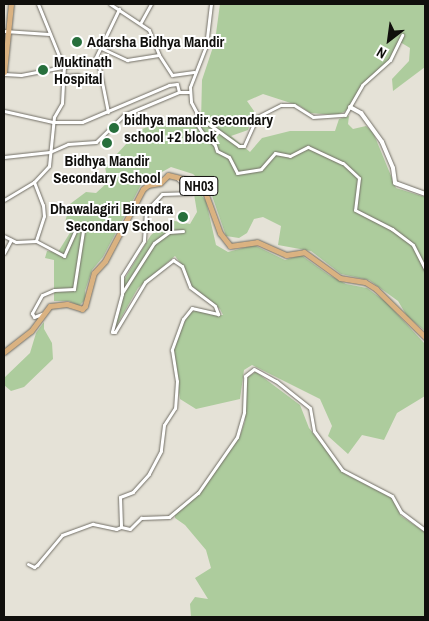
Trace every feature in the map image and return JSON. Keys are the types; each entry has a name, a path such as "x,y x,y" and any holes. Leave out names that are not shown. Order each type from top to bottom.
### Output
{"main road":[{"path":"4,73 6,31 11,4"},
{"name":"NH03","path":"46,312 56,304 82,309 85,306 94,272 107,256 143,189 148,185 160,184 168,175 192,181 204,192 220,233 230,246 257,242 286,254 304,252 340,278 365,282 376,289 425,337"},
{"path":"4,352 22,340 46,312"}],"street":[{"path":"4,200 34,182 48,166 53,122 62,103 64,68 48,34 38,4"},
{"path":"110,4 141,22 153,35 158,55 172,75 194,72"},
{"path":"141,22 151,4"},
{"path":"211,4 206,46 194,72 189,92 199,117 231,141 244,146 257,117 281,105 294,105 313,116 339,117 350,107 362,85 390,60 402,35"},
{"path":"4,73 64,68 94,61 119,8"},
{"path":"6,31 48,34"},
{"path":"101,48 127,60 158,55"},
{"path":"97,56 108,112"},
{"path":"64,76 78,75 87,82"},
{"path":"4,111 53,122 82,122 120,107 141,94 177,84 179,92"},
{"path":"4,157 50,152 68,144 96,142 124,115 179,92 189,92"},
{"path":"120,107 124,115"},
{"path":"350,107 361,112 382,142 393,168 395,183 425,194"},
{"path":"199,117 196,121 202,132 215,144 217,151 229,157 237,173 261,168 275,153 290,156 308,147 343,163 359,178 355,210 392,229 413,245 425,269"},
{"path":"121,527 118,500 138,488 149,474 161,451 161,432 175,408 177,381 172,350 183,319 192,308 218,314 214,306 190,287 182,266 173,260 137,291 115,332 112,329 122,294 122,276 142,248 146,211 151,203 162,194 192,193 174,177"},
{"path":"34,182 44,205 44,216 36,241"},
{"path":"4,236 11,240 36,241 64,256 78,226 83,231 74,289 54,290 42,295 32,315 37,317 46,312"},
{"path":"122,294 154,243 169,232 183,231"},
{"path":"4,253 11,240"},
{"path":"28,564 34,567 37,565 62,535 93,524 116,529 121,527 130,529 142,518 169,516 198,493 238,437 244,412 245,376 254,369 276,381 310,408 314,431 342,470 392,496 401,512 425,530"}],"green space":[{"path":"220,4 425,4 425,67 393,91 392,79 409,61 410,48 400,42 385,66 364,84 354,104 344,112 336,115 310,113 300,106 263,94 247,101 254,111 248,130 231,136 250,152 262,138 290,131 335,131 339,119 349,116 348,124 353,129 366,126 373,132 396,188 425,197 425,331 407,316 398,301 369,280 341,274 311,251 278,245 281,226 263,217 254,219 247,233 239,238 226,236 210,190 193,174 171,167 142,183 103,257 92,270 85,291 86,299 79,306 69,301 54,301 54,260 45,258 47,251 58,252 73,228 65,222 70,204 86,192 96,193 108,182 105,167 139,130 179,116 182,126 201,121 202,80 215,41"},
{"path":"198,191 206,201 216,245 228,252 254,245 285,260 301,255 329,275 346,284 367,288 386,302 425,344 425,396 397,413 384,440 362,435 348,454 328,436 332,426 320,399 252,365 244,370 240,399 196,409 180,399 173,351 186,318 190,312 202,310 211,315 223,315 220,309 190,285 185,269 175,256 138,288 114,330 124,280 143,248 151,235 170,220 190,224 197,212 194,194"},
{"path":"44,322 44,329 52,343 53,359 24,387 11,391 4,385 4,378 30,353 36,333"},
{"path":"256,372 300,405 309,428 345,474 392,498 401,516 425,532 425,617 191,617 190,604 195,597 208,599 195,578 211,568 206,550 185,525 175,518 175,513 196,497 240,436 245,421 246,378"}],"place":[{"name":"Adarsha Bidhya Mandir","path":"77,42"},
{"name":"Muktinath Hospital","path":"43,70"},
{"name":"bidhya mandir secondary school +2 block","path":"114,128"},
{"name":"Bidhya Mandir Secondary School","path":"107,143"},
{"name":"Dhawalagiri Birendra Secondary School","path":"183,217"}]}
